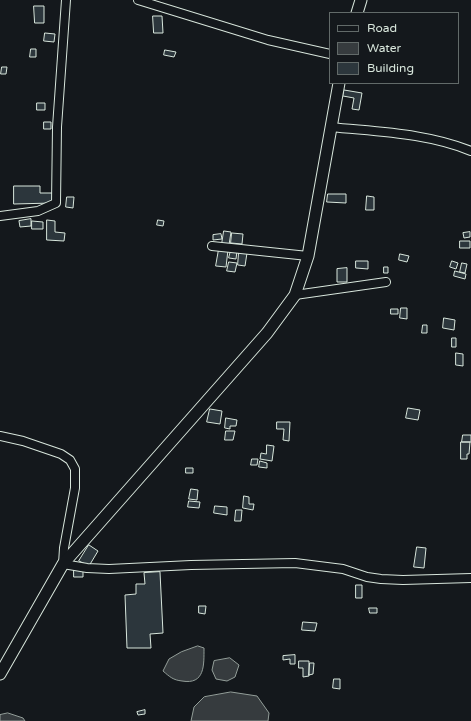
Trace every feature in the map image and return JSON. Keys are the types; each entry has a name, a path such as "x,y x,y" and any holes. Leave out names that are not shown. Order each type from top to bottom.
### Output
{"main road":[{"path":"357,12 361,0"},
{"path":"0,674 63,564 268,333 295,295 308,256 339,84"}],"street":[{"path":"0,216 38,211 56,203 57,127 66,0"},
{"path":"138,0 268,40 329,54"},
{"path":"331,127 407,134 459,146 471,151"},
{"path":"212,246 308,256"},
{"path":"295,295 386,282"},
{"path":"0,436 23,441 61,454 70,460 75,469 76,488 64,548 63,564 86,568 109,569 191,565 295,563 343,569 367,577 381,579 403,580 471,578"}],"water":[{"path":"198,646 204,648 204,661 202,672 195,680 176,680 163,671 169,659 181,652"},
{"path":"230,658 239,665 235,677 227,681 216,679 212,670 214,661"},
{"path":"231,692 257,696 269,713 268,721 191,721 194,707 204,697"},
{"path":"8,713 23,718 25,721 0,721 0,715"}],"building":[{"path":"34,6 44,6 44,23 35,23"},
{"path":"153,16 162,16 163,33 154,33"},
{"path":"45,33 55,34 54,42 44,41"},
{"path":"31,49 36,49 36,57 30,57"},
{"path":"165,50 176,52 174,57 164,55"},
{"path":"2,67 7,67 6,74 1,74"},
{"path":"344,90 362,93 359,110 352,109 354,98 343,96"},
{"path":"37,103 45,103 45,110 37,110"},
{"path":"44,122 51,122 51,129 44,129"},
{"path":"14,186 40,186 40,193 53,193 53,203 14,204"},
{"path":"328,194 346,194 346,203 327,202"},
{"path":"367,196 374,197 374,210 366,210"},
{"path":"67,197 74,197 73,208 66,207"},
{"path":"31,219 31,226 20,227 19,221"},
{"path":"47,220 55,221 55,232 65,233 64,241 47,240"},
{"path":"158,220 164,221 163,226 157,225"},
{"path":"32,221 43,222 43,229 32,229"},
{"path":"224,231 231,232 229,245 222,244"},
{"path":"470,232 470,237 464,238 463,233"},
{"path":"232,233 243,234 242,244 231,243"},
{"path":"221,234 222,239 213,240 213,235"},
{"path":"460,241 470,241 470,248 460,248"},
{"path":"219,249 228,250 226,267 216,266"},
{"path":"231,250 237,251 236,259 229,258"},
{"path":"239,252 247,253 245,266 238,265"},
{"path":"400,254 409,256 407,262 399,260"},
{"path":"356,261 368,261 368,269 356,268"},
{"path":"452,261 458,263 456,269 450,267"},
{"path":"229,262 237,263 235,272 227,271"},
{"path":"462,263 467,264 465,273 460,272"},
{"path":"384,267 388,267 388,273 384,273"},
{"path":"347,268 347,282 337,282 337,269"},
{"path":"455,271 466,274 465,279 454,276"},
{"path":"401,308 407,308 407,319 400,318"},
{"path":"391,309 398,309 398,314 391,314"},
{"path":"444,318 455,320 454,330 443,328"},
{"path":"423,325 427,325 427,333 422,333"},
{"path":"452,338 456,338 456,347 452,347"},
{"path":"456,353 463,354 463,366 456,365"},
{"path":"408,408 420,410 418,420 406,418"},
{"path":"210,409 222,411 220,424 207,422"},
{"path":"226,418 237,420 236,426 230,426 230,429 225,428"},
{"path":"277,422 290,422 289,441 283,440 284,429 277,429"},
{"path":"226,431 235,431 233,440 225,440"},
{"path":"463,435 471,435 471,442 462,442"},
{"path":"461,442 470,442 467,459 461,459"},
{"path":"267,445 274,446 272,461 260,459 261,453 266,454"},
{"path":"252,459 258,459 257,465 251,465"},
{"path":"260,461 267,463 267,468 259,467"},
{"path":"186,468 193,468 193,473 186,473"},
{"path":"191,489 198,490 197,500 189,499"},
{"path":"244,496 249,497 249,504 254,504 253,510 243,508"},
{"path":"189,501 200,502 199,508 188,507"},
{"path":"215,506 227,507 227,515 214,513"},
{"path":"236,510 242,510 241,521 235,521"},
{"path":"89,545 98,551 89,566 79,561"},
{"path":"417,547 426,548 424,568 414,567"},
{"path":"74,570 83,570 83,577 74,577"},
{"path":"160,572 163,633 150,634 151,648 127,648 125,595 136,594 136,584 145,584 144,573"},
{"path":"356,585 362,585 362,598 356,598"},
{"path":"199,606 206,606 205,614 199,613"},
{"path":"369,608 377,608 377,613 370,613"},
{"path":"303,622 317,623 315,631 302,630"},
{"path":"295,655 295,664 290,664 290,659 283,660 283,656"},
{"path":"299,661 309,661 309,676 303,677 303,668 299,668"},
{"path":"310,663 314,663 313,674 309,675"},
{"path":"334,679 340,679 340,689 333,688"},
{"path":"145,710 145,714 138,715 137,712"}]}
